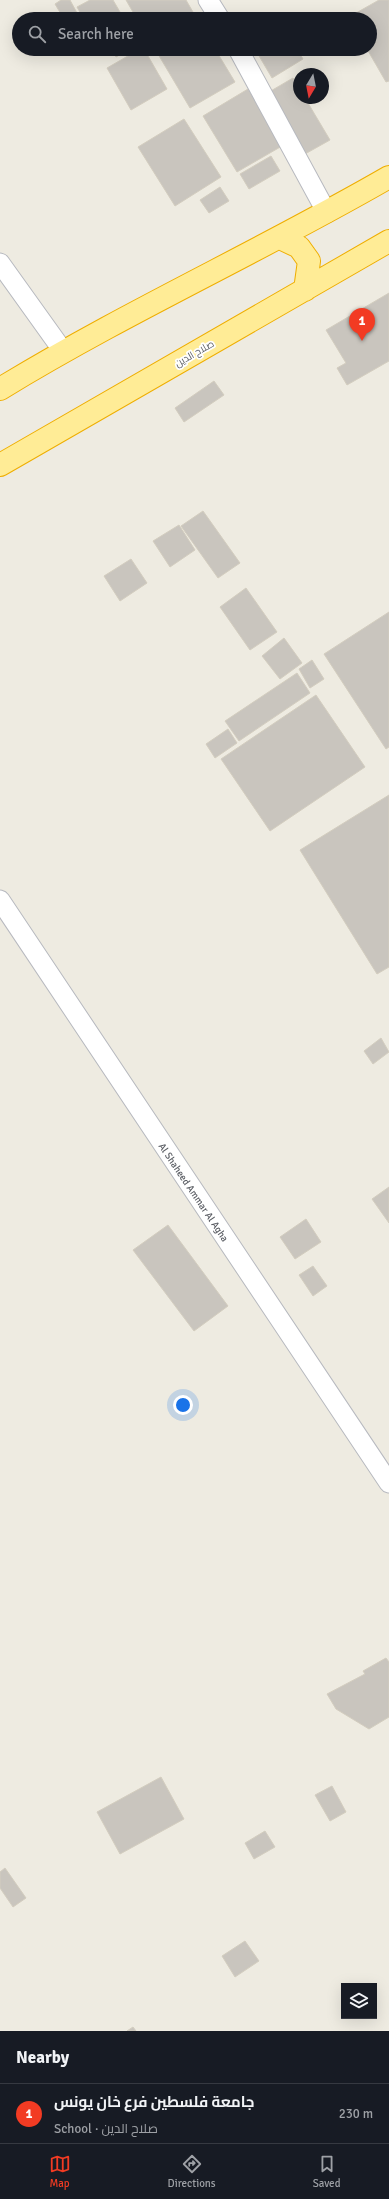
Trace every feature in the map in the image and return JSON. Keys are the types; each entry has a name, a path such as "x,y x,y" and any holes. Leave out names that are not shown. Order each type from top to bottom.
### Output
{"highway":[{"path":"0,389 63,351 327,213 389,177"},
{"path":"280,238 299,247 309,261 305,290"},
{"name":"صلاح الدين","path":"0,465 389,241"}],"lane":[{"path":"208,0 216,12"},
{"path":"242,56 327,213"},
{"path":"0,262 63,351"},
{"name":"Al Shaheed Ammar Al Agha","path":"0,900 389,1483"}],"building":[{"path":"61,0 70,0 76,12 60,12 55,4"},
{"path":"90,0 113,0 120,12 80,12 77,7"},
{"path":"126,0 186,0 193,12 133,12"},
{"path":"379,0 389,0 389,81 386,82 371,56 377,56 377,12 358,12"},
{"path":"128,56 148,56 167,89 131,110 107,68"},
{"path":"159,56 219,56 235,82 190,108"},
{"path":"259,56 301,56 303,59 272,78"},
{"path":"293,78 293,104 309,104 330,140 305,154 269,92"},
{"path":"248,89 282,146 237,172 203,116"},
{"path":"184,119 221,177 175,206 138,147"},
{"path":"271,156 280,171 249,189 240,174"},
{"path":"220,187 229,201 209,213 200,200"},
{"path":"389,293 389,361 347,385 337,368 346,363 326,330"},
{"path":"214,381 224,395 184,422 175,408"},
{"path":"203,511 240,563 218,578 181,526"},
{"path":"179,525 195,550 170,567 153,541"},
{"path":"131,559 147,583 120,601 104,576"},
{"path":"246,588 277,632 250,650 220,607"},
{"path":"389,612 389,747 386,749 324,654"},
{"path":"284,638 302,663 280,679 262,656"},
{"path":"312,660 324,679 310,688 299,669"},
{"path":"297,673 310,693 239,741 225,721"},
{"path":"316,695 365,767 270,831 221,759"},
{"path":"228,729 237,743 215,758 206,744"},
{"path":"389,795 389,967 377,974 300,850"},
{"path":"381,1038 389,1052 373,1064 364,1051"},
{"path":"389,1187 389,1223 372,1199"},
{"path":"306,1219 321,1242 295,1259 280,1237"},
{"path":"168,1225 228,1306 194,1331 133,1250"},
{"path":"313,1266 327,1286 313,1296 299,1275"},
{"path":"386,1658 389,1662 389,1717 369,1729 336,1709 327,1694 365,1674 363,1671"},
{"path":"161,1777 184,1819 120,1854 97,1812"},
{"path":"332,1786 346,1812 330,1821 315,1795"},
{"path":"265,1831 275,1847 254,1859 245,1843"},
{"path":"5,1868 26,1898 13,1907 0,1888 0,1872"},
{"path":"245,1941 259,1961 235,1977 222,1956"},
{"path":"133,2027 136,2031 127,2031"}],"place":[{"name":"جامعة فلسطين فرع خان يونس","path":"362,341"}]}
